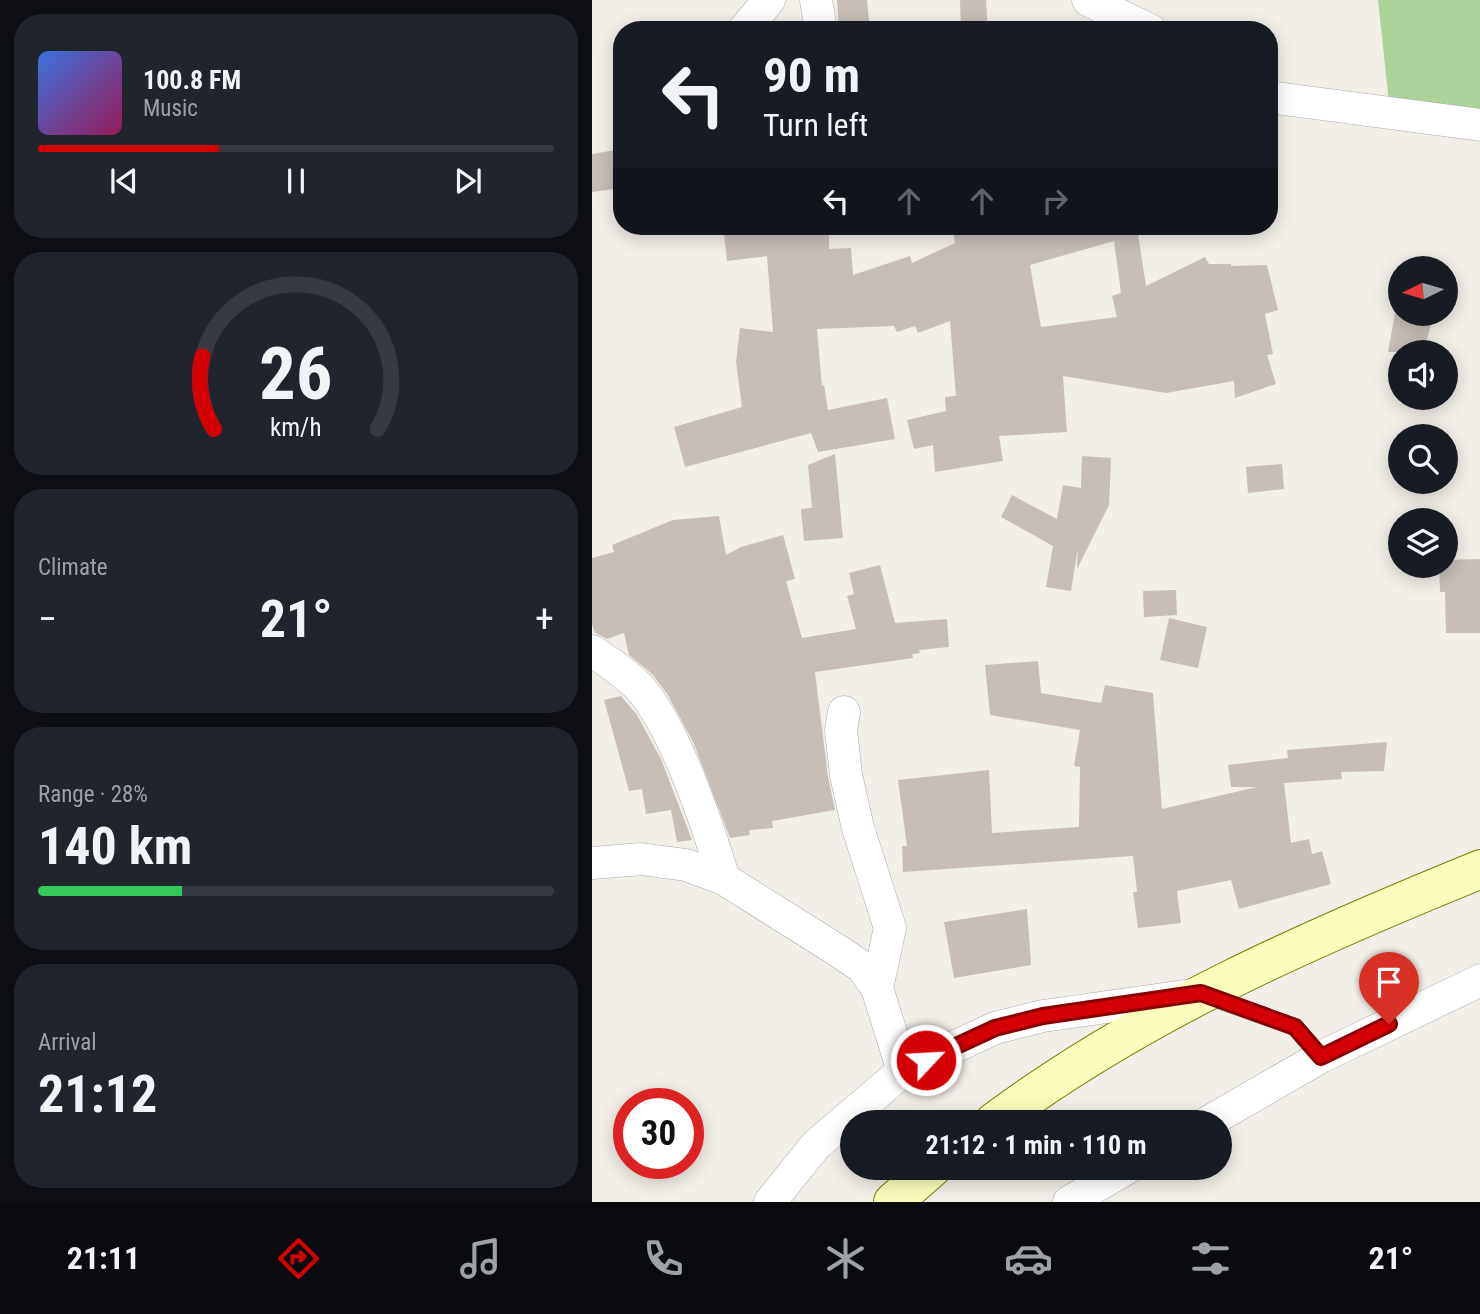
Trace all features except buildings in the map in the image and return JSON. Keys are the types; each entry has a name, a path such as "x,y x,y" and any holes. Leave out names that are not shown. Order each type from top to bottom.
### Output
{"main road":[{"path":"1012,1110 1105,1047 1201,993 1364,916 1480,869"},
{"path":"893,1202 918,1180"}],"street":[{"path":"752,21 769,0"},
{"path":"816,0 820,21"},
{"path":"1088,0 1131,21"},
{"path":"1278,98 1480,125"},
{"path":"592,651 617,667 640,688 659,717 679,758 724,879"},
{"path":"844,712 841,730 849,788 858,828 890,928 877,988"},
{"path":"592,863 641,859 686,865 724,879 862,967 877,988 903,1071"},
{"path":"1229,1110 1321,1057 1480,980"},
{"path":"770,1202 816,1145 903,1071 995,1028 1043,1016 1201,993"},
{"path":"1069,1202 1107,1180"}],"lane":[{"path":"1201,993 1295,1027 1321,1057"}],"green space":[{"path":"1378,0 1480,0 1480,116 1389,103"}],"route":[{"path":"926,1060 995,1028 1043,1016 1201,993 1295,1027 1321,1057 1389,1024"}]}
